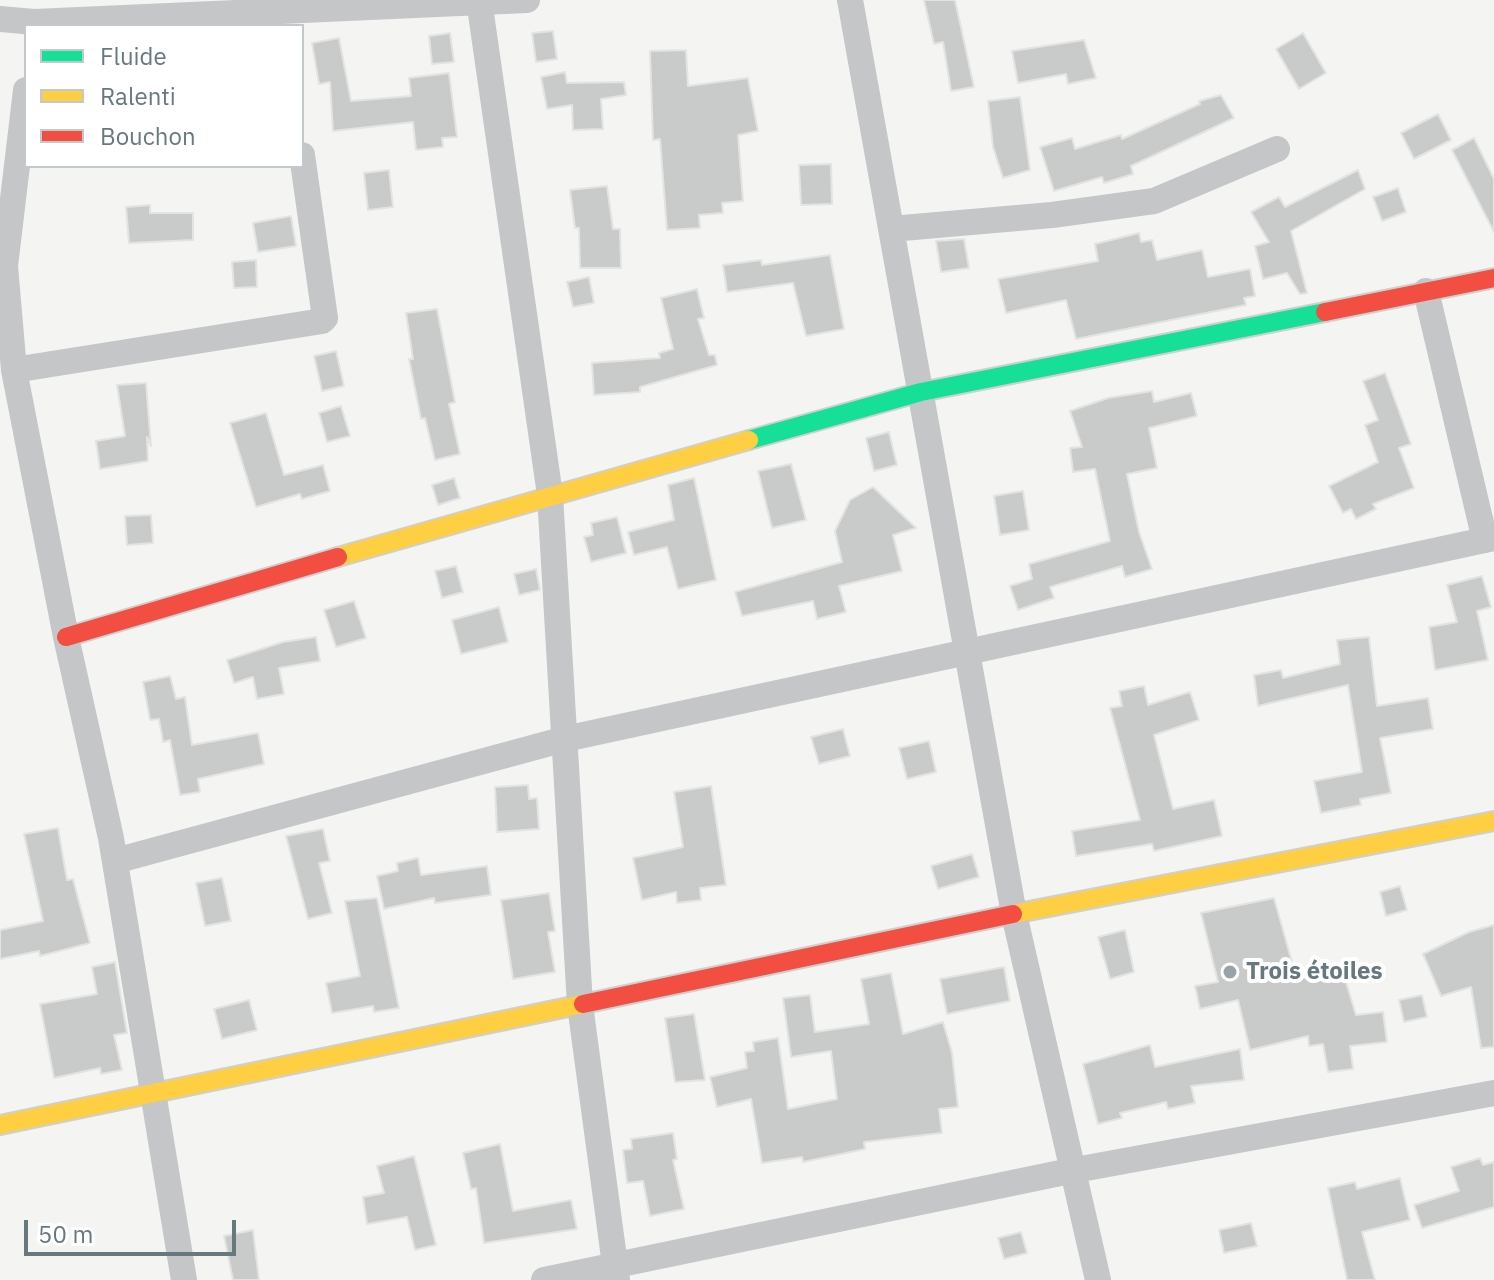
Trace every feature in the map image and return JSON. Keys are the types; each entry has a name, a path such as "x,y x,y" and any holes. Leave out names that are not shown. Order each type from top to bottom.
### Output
{"street":[{"path":"0,19 34,24 282,19 527,0"},
{"path":"850,0 1014,914 1070,1171 1098,1280"},
{"path":"479,2 550,495 580,1005 616,1272"},
{"path":"24,107 5,266 14,370 66,637 115,861 184,1280"},
{"path":"891,229 1052,215 1154,201 1277,149"},
{"path":"14,370 322,321 325,318 304,168"},
{"path":"66,637 550,495 921,392 1494,278"},
{"path":"115,861 565,739 1490,539 1426,291"},
{"path":"0,1125 1014,914 1494,821"},
{"path":"544,1280 616,1272 1070,1171 1494,1093"}],"building":[{"path":"924,0 955,0 974,87 951,91 943,42 934,44"},
{"path":"553,31 557,59 536,62 532,33"},
{"path":"450,33 454,62 432,64 429,36"},
{"path":"1303,33 1326,73 1299,89 1276,49"},
{"path":"339,38 351,101 411,96 409,78 449,73 457,137 442,138 443,147 416,150 413,122 333,131 330,82 319,84 312,43"},
{"path":"1084,40 1096,78 1068,84 1066,74 1018,83 1012,51"},
{"path":"686,50 688,86 748,78 758,131 738,135 743,201 722,203 723,213 699,215 700,228 667,230 660,139 653,140 650,51"},
{"path":"565,72 567,83 624,82 626,95 601,99 603,129 573,130 572,105 547,109 541,77"},
{"path":"1221,95 1234,118 1131,166 1133,174 1104,183 1102,177 1054,191 1040,147 1072,138 1075,149 1121,135 1122,139 1200,104 1199,101"},
{"path":"1020,97 1030,170 1003,178 993,147 988,101"},
{"path":"1438,114 1451,140 1414,159 1401,133"},
{"path":"1474,138 1494,179 1494,232 1452,150"},
{"path":"831,164 832,204 801,205 799,165"},
{"path":"389,170 393,207 368,210 364,173"},
{"path":"1358,170 1365,189 1291,231 1307,293 1300,294 1287,273 1263,279 1255,246 1269,242 1251,212 1279,197 1285,207"},
{"path":"607,186 613,229 620,229 621,268 580,268 579,228 575,228 570,190"},
{"path":"1398,188 1406,212 1382,221 1373,197"},
{"path":"150,205 150,213 193,213 193,240 129,243 126,207"},
{"path":"291,216 296,246 258,252 253,223"},
{"path":"1139,233 1141,242 1152,240 1157,260 1202,250 1208,277 1250,269 1255,296 1244,298 1246,305 1076,339 1066,300 1006,313 998,279 1098,261 1095,244"},
{"path":"964,239 969,268 941,272 936,241"},
{"path":"830,255 844,329 806,336 793,283 727,292 723,265 761,260 762,265"},
{"path":"256,260 257,287 234,288 232,262"},
{"path":"589,277 594,303 573,307 567,282"},
{"path":"697,289 704,318 698,319 709,355 715,355 717,365 640,387 640,392 594,395 592,363 660,358 659,353 673,349 661,298"},
{"path":"437,309 455,402 449,404 460,454 435,460 425,418 421,419 409,359 413,359 406,313"},
{"path":"336,351 344,386 322,391 314,356"},
{"path":"1385,373 1411,444 1399,448 1414,488 1373,504 1376,509 1356,519 1351,509 1343,513 1329,486 1378,462 1365,425 1378,420 1363,381"},
{"path":"146,383 151,446 147,437 148,461 100,469 96,441 125,436 117,385"},
{"path":"1152,391 1154,402 1191,393 1197,416 1149,428 1157,468 1127,474 1139,532 1152,569 1125,577 1122,566 1050,587 1054,598 1018,610 1010,586 1032,579 1029,564 1110,541 1095,469 1073,472 1070,448 1082,447 1070,411 1108,398"},
{"path":"341,406 350,436 327,442 319,413"},
{"path":"266,413 284,475 323,465 330,491 302,499 300,494 256,507 230,423"},
{"path":"889,432 897,465 874,471 866,438"},
{"path":"791,464 806,520 772,528 758,471"},
{"path":"454,478 460,498 438,505 432,485"},
{"path":"694,478 716,580 678,589 667,547 634,555 628,532 674,520 668,485"},
{"path":"873,487 916,528 893,535 902,571 839,586 846,612 817,619 813,601 742,616 735,592 842,562 835,531 850,500"},
{"path":"1023,491 1029,530 1000,535 994,496"},
{"path":"151,515 153,543 127,545 125,516"},
{"path":"617,517 626,553 591,562 584,537 593,535 591,523"},
{"path":"456,566 463,592 442,598 435,571"},
{"path":"536,569 540,590 519,595 514,574"},
{"path":"1482,576 1491,607 1477,611 1488,660 1435,670 1429,627 1457,622 1447,585"},
{"path":"354,601 366,638 336,647 324,610"},
{"path":"499,607 508,642 461,654 452,620"},
{"path":"316,637 320,661 279,668 284,694 257,699 253,677 234,683 227,660 283,642"},
{"path":"1369,637 1377,706 1428,698 1433,729 1380,738 1391,793 1360,799 1361,805 1321,813 1314,781 1362,772 1348,685 1258,706 1254,675 1281,670 1283,678 1340,664 1337,640"},
{"path":"170,676 176,699 185,697 192,745 258,733 264,764 198,779 200,792 180,795 170,740 163,742 159,719 150,720 143,682"},
{"path":"1144,686 1148,705 1190,692 1199,720 1154,735 1173,809 1214,800 1222,836 1154,851 1152,844 1076,856 1072,831 1140,820 1110,708 1122,706 1119,691"},
{"path":"843,729 850,756 819,764 811,737"},
{"path":"929,741 936,772 907,779 899,748"},
{"path":"528,785 529,799 537,798 539,829 497,832 495,787"},
{"path":"711,786 726,885 700,888 701,900 677,903 676,892 642,900 633,858 683,847 674,792"},
{"path":"58,828 67,880 73,879 90,943 40,956 39,951 0,959 0,930 43,921 24,834"},
{"path":"323,829 330,861 319,863 332,913 308,919 286,836"},
{"path":"972,854 979,877 938,889 931,866"},
{"path":"418,858 421,875 487,866 491,895 435,903 434,898 384,909 377,876 398,871 397,863"},
{"path":"222,878 231,921 205,926 196,883"},
{"path":"1400,886 1407,910 1386,916 1380,892"},
{"path":"549,893 555,931 548,932 555,972 513,979 501,900"},
{"path":"377,898 399,1008 374,1012 373,1006 332,1013 326,983 360,976 345,901"},
{"path":"1274,898 1297,980 1341,966 1356,1015 1383,1012 1387,1042 1350,1046 1353,1069 1328,1072 1323,1044 1309,1046 1308,1036 1250,1050 1238,1000 1200,1009 1195,986 1218,982 1201,913"},
{"path":"1494,925 1494,1047 1481,1048 1471,987 1441,996 1423,954 1469,932"},
{"path":"1125,930 1134,972 1110,979 1098,937"},
{"path":"115,962 127,1033 114,1035 122,1070 101,1074 100,1068 54,1078 40,1004 97,994 92,967"},
{"path":"1004,967 1010,1001 947,1014 940,979"},
{"path":"891,973 903,1034 943,1022 952,1053 958,1107 939,1109 942,1133 864,1142 865,1149 803,1162 802,1157 762,1163 751,1099 717,1107 710,1077 747,1068 745,1052 754,1051 753,1042 778,1038 788,1109 837,1099 831,1051 791,1057 783,998 810,995 815,1032 869,1024 861,979"},
{"path":"1422,995 1427,1017 1404,1022 1399,1000"},
{"path":"249,1000 257,1030 222,1039 214,1009"},
{"path":"694,1014 705,1080 675,1082 665,1018"},
{"path":"1150,1045 1155,1067 1240,1049 1244,1080 1191,1086 1195,1103 1168,1109 1166,1102 1120,1113 1122,1118 1098,1124 1083,1064"},
{"path":"673,1133 677,1159 673,1160 684,1209 650,1216 643,1181 627,1183 623,1150 632,1149 631,1139"},
{"path":"500,1144 513,1211 571,1200 577,1229 484,1243 476,1188 471,1189 463,1153"},
{"path":"414,1156 436,1245 415,1250 407,1217 367,1224 363,1197 384,1193 377,1166"},
{"path":"1480,1158 1483,1165 1494,1162 1494,1207 1422,1228 1414,1205 1459,1191 1451,1167"},
{"path":"1400,1178 1410,1220 1362,1232 1375,1280 1347,1280 1328,1188 1355,1182 1357,1189"},
{"path":"1251,1223 1257,1246 1224,1253 1219,1230"},
{"path":"253,1230 259,1280 233,1280 224,1236"},
{"path":"1021,1232 1027,1253 1004,1259 998,1238"}],"traffic: fast":[{"path":"749,440 921,392 1325,312"}],"traffic: slow":[{"path":"338,557 749,440"},
{"path":"1013,914 1494,821"},
{"path":"0,1125 583,1004"}],"traffic: jam":[{"path":"1325,312 1494,278"},
{"path":"66,637 338,557"},
{"path":"583,1004 1013,914"}],"place":[{"name":"Trois étoiles","path":"1230,972"}]}
